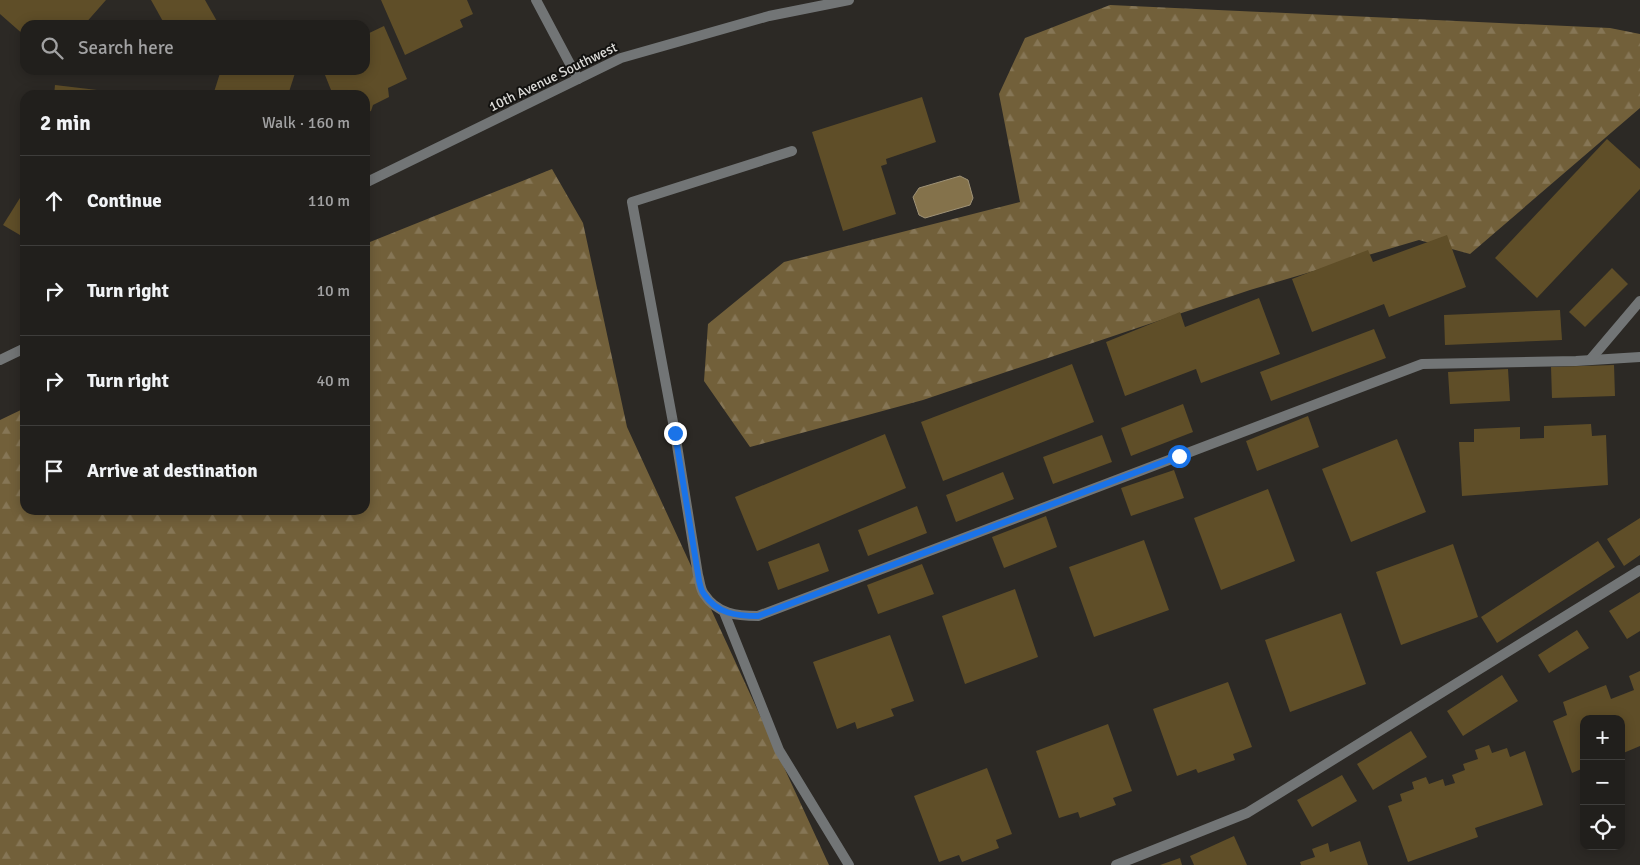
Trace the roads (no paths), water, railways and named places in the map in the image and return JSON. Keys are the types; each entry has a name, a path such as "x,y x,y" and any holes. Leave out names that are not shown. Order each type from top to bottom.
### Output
{"street":[{"path":"536,0 578,80"},
{"name":"10th Avenue Southwest","path":"370,181 621,58 769,16 849,0"},
{"path":"792,151 632,202 675,433 698,574 703,593 724,612 779,750 849,865"},
{"path":"1590,360 1640,301"},
{"path":"0,360 20,350"},
{"path":"724,612 739,616 758,616 1422,364 1640,358"},
{"path":"1116,865 1247,813 1640,570"}]}
